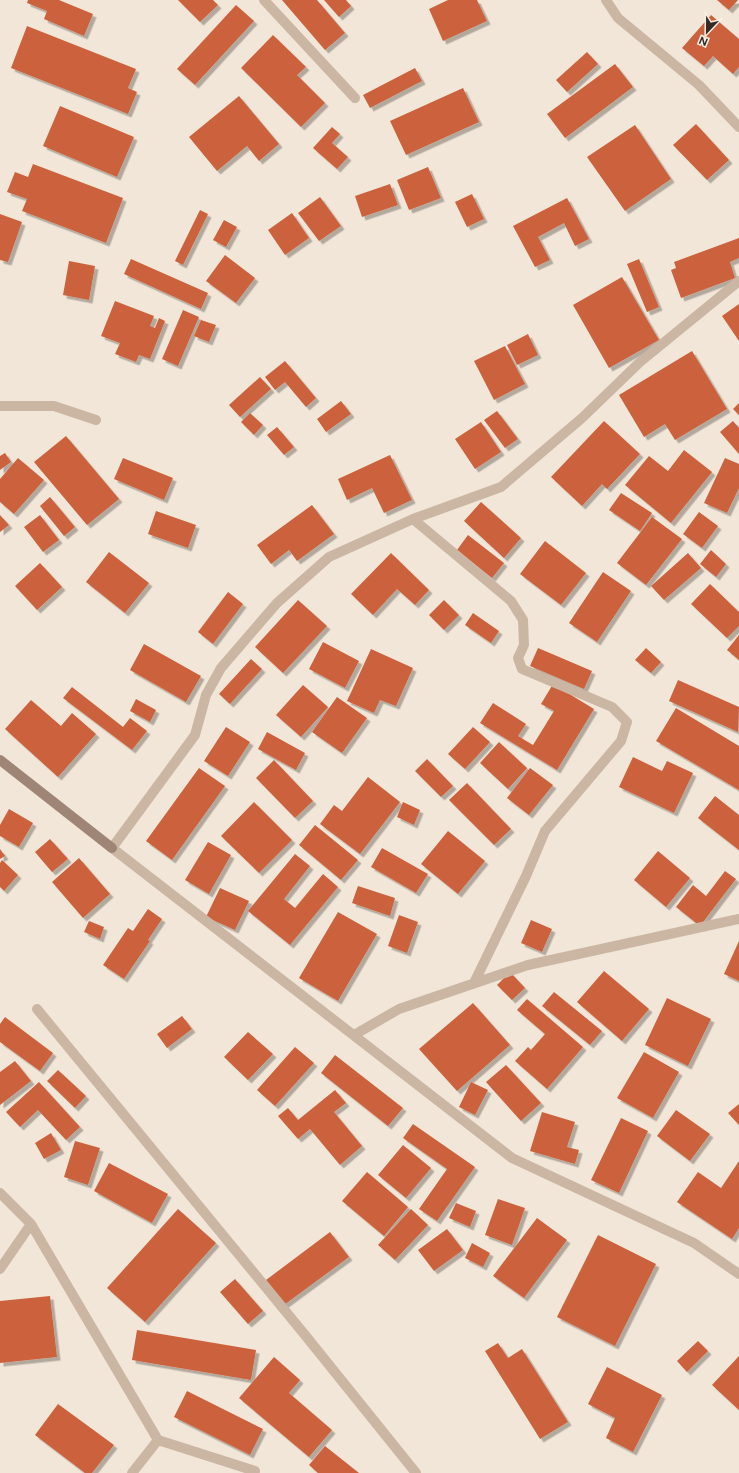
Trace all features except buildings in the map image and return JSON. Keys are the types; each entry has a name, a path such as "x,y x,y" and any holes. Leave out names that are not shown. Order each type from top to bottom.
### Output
{"street":[{"path":"264,0 355,98"},
{"path":"606,0 618,18 699,85 739,127"},
{"path":"112,848 195,735 206,695 221,668 277,603 329,557 413,519 501,486 582,418 640,362 739,281"},
{"path":"0,406 54,406 96,420"},
{"path":"413,519 511,601 523,620 524,645 518,658 522,669 612,707 627,722 621,741 545,831 526,876 474,983"},
{"path":"0,760 512,1158 694,1243 739,1274"},
{"path":"354,1035 399,1009 528,965 739,919"},
{"path":"37,1009 306,1335 416,1473"},
{"path":"0,1193 31,1224 158,1440 255,1471"},
{"path":"0,1270 31,1224"},
{"path":"132,1473 158,1440"}]}
